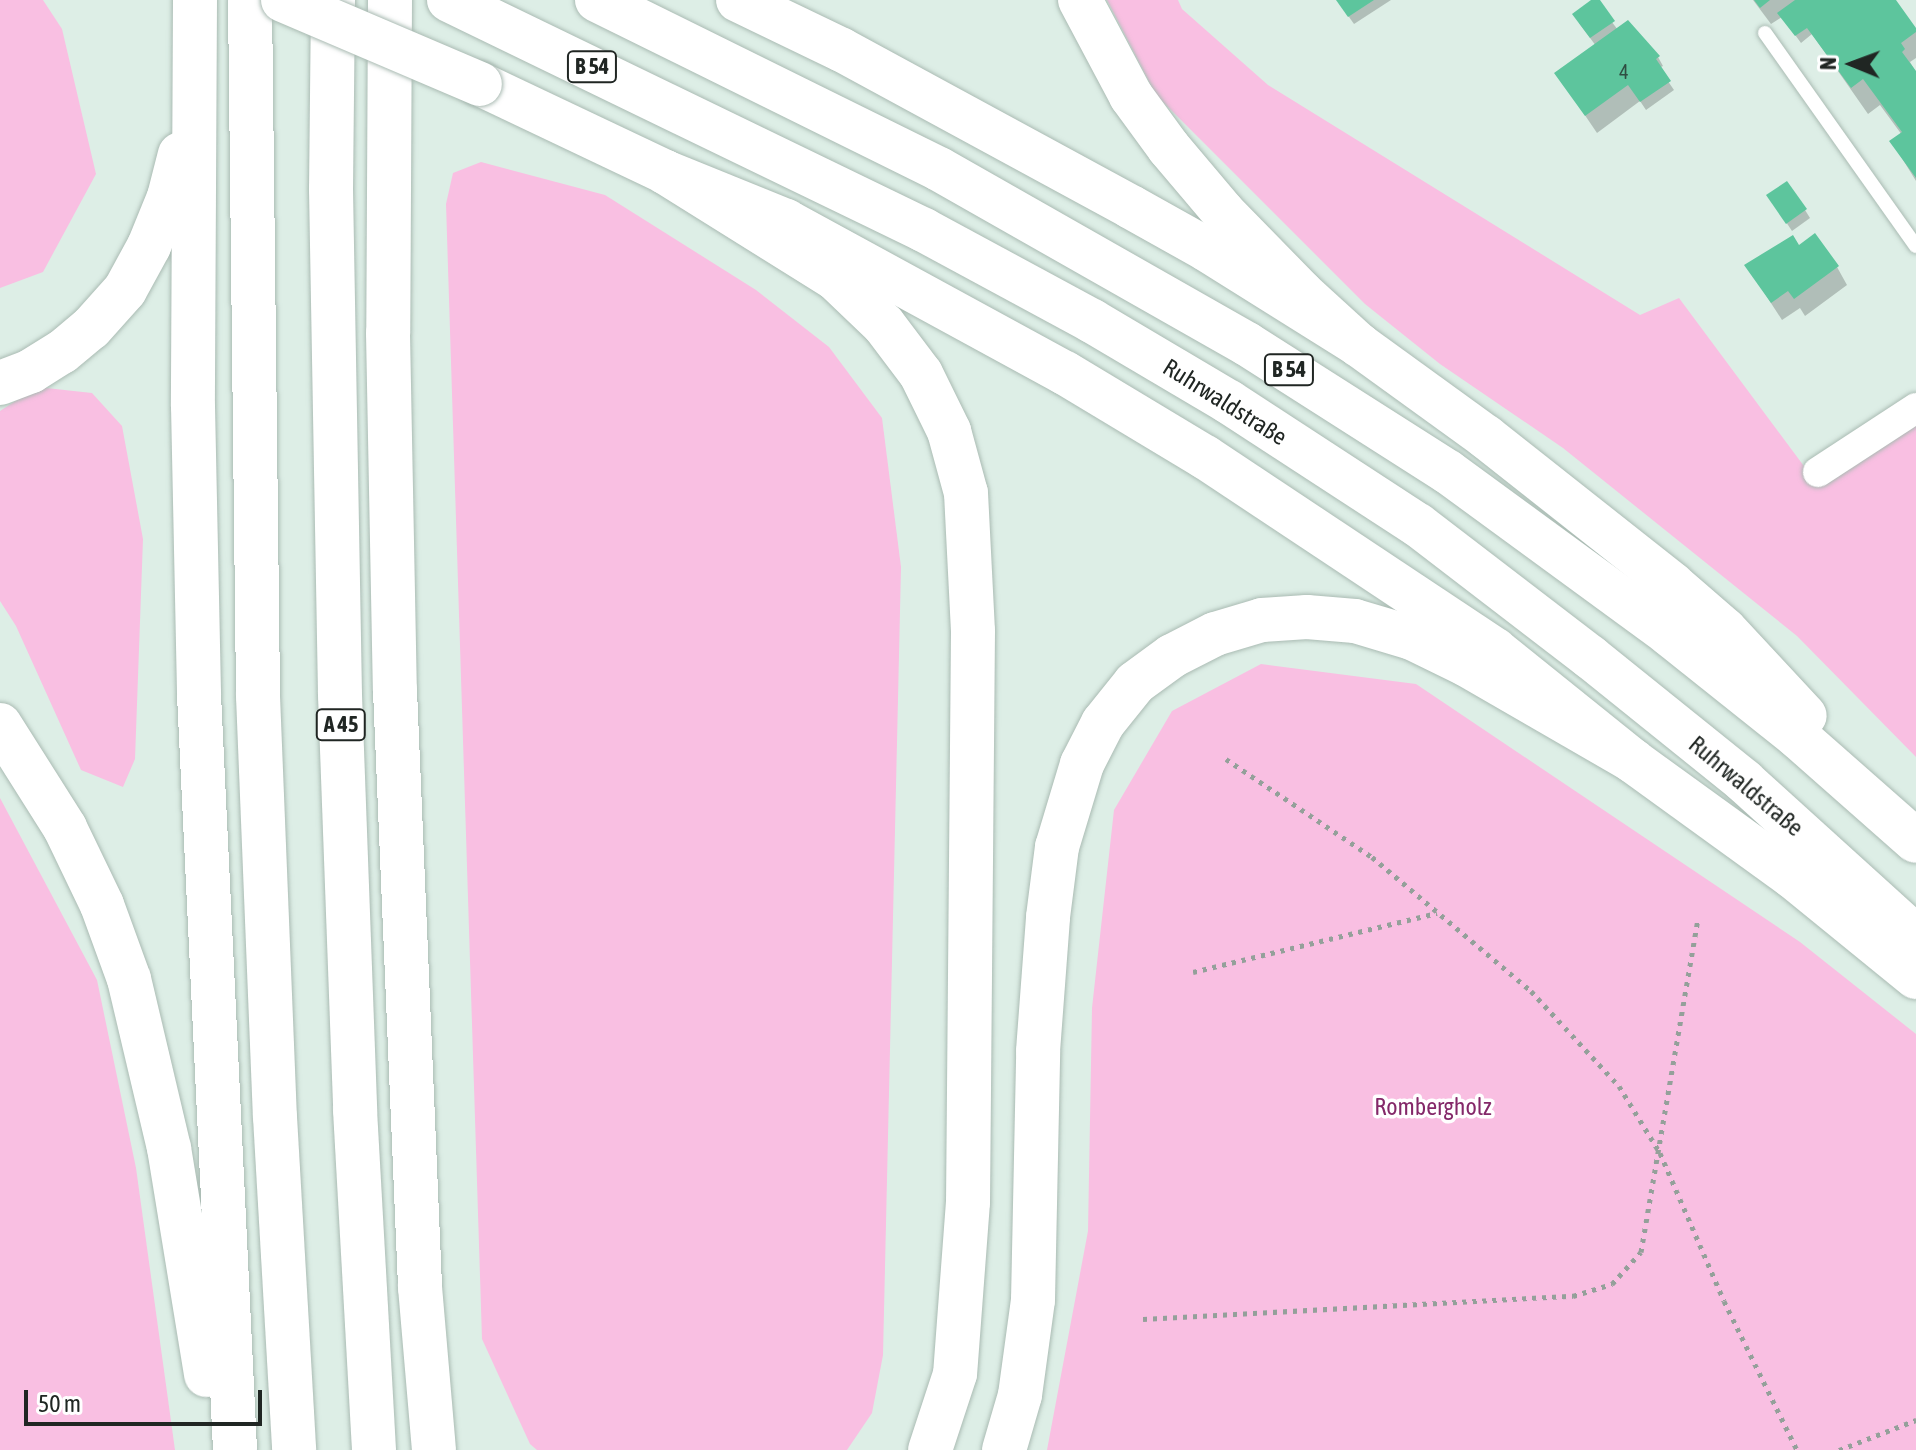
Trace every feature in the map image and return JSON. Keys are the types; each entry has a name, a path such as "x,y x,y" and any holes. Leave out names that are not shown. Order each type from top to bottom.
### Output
{"highway":[{"path":"195,0 193,406 199,695 235,1450"},
{"path":"250,0 258,696 275,1117 294,1450"},
{"path":"283,0 480,84 665,172 786,221 881,271 1205,457 1495,650 1633,761 1792,876 1916,977"},
{"name":"A 45","path":"333,0 331,189 340,695 355,1110 374,1450"},
{"path":"390,0 388,333 395,690 420,1287 434,1450"},
{"name":"B 54","path":"597,0 939,169 1138,280 1354,412 1448,472 1669,634 1798,737 1916,840"},
{"path":"738,0 842,50 1118,199 1206,249 1359,345 1486,437 1725,630 1916,840"},
{"path":"1080,0 1131,96 1169,148 1233,223 1359,345"},
{"name":"Ruhrwaldstraße","path":"464,6 924,230 1092,321 1254,419 1418,525 1590,657 1744,781 1916,937"},
{"path":"0,383 31,371 62,352 91,328 125,290 149,246 169,197 186,128 194,61"},
{"path":"665,172 836,279 884,325 921,374 949,431 966,493 973,631 968,1202 955,1374 930,1450"},
{"path":"1004,1450 1020,1395 1033,1300 1038,1051 1048,917 1057,847 1082,764 1103,723 1135,683 1183,650 1215,634 1262,620 1307,617 1355,621 1412,638 1467,665 1633,761"},
{"path":"0,725 65,828 102,905 129,979 169,1148 204,1366 222,1450"},
{"path":"420,1287 462,1450"}],"street":[{"path":"1818,472 1916,408"}],"lane":[{"path":"1765,33 1916,246"}],"path":[{"path":"1226,759 1372,857 1531,991 1619,1086 1660,1153 1724,1301 1797,1450"},
{"path":"1193,972 1438,913"},
{"path":"1143,1319 1573,1296 1612,1284 1641,1252 1698,918"},
{"path":"1839,1450 1916,1420"}],"green space":[{"path":"0,0 43,0 62,29 96,174 43,272 0,288"},
{"path":"1107,0 1178,0 1182,9 1268,85 1640,315 1679,298 1818,485 1916,423 1916,757 1797,636 1563,448 1440,364 1365,304 1156,95"},
{"path":"481,162 605,195 756,290 829,347 882,418 901,567 883,1355 872,1413 847,1450 537,1450 530,1444 482,1339 446,204 453,173"},
{"path":"37,387 92,393 122,426 143,539 135,759 123,787 81,770 16,626 0,601 0,411"},
{"name":"Rombergholz","path":"1261,664 1416,684 1800,942 1916,1034 1916,1450 1047,1450 1088,1231 1092,1008 1114,810 1172,711"},
{"path":"0,798 97,980 136,1168 175,1450 0,1450"}],"building":[{"path":"1336,0 1374,0 1348,17"},
{"path":"1591,0 1600,0 1615,21 1590,38 1572,14"},
{"path":"1754,0 1770,0 1760,8"},
{"path":"1795,0 1896,0 1916,28 1916,32 1901,43 1905,49 1902,52 1916,71 1916,178 1889,141 1902,132 1863,79 1851,88 1807,28 1795,36 1777,13"},
{"path":"1628,20 1660,56 1656,59 1671,81 1640,102 1628,85 1585,116 1554,73"},
{"path":"1787,181 1807,209 1786,224 1766,195"},
{"path":"1815,233 1839,266 1794,299 1788,291 1771,303 1744,265 1793,235 1799,245"}]}
